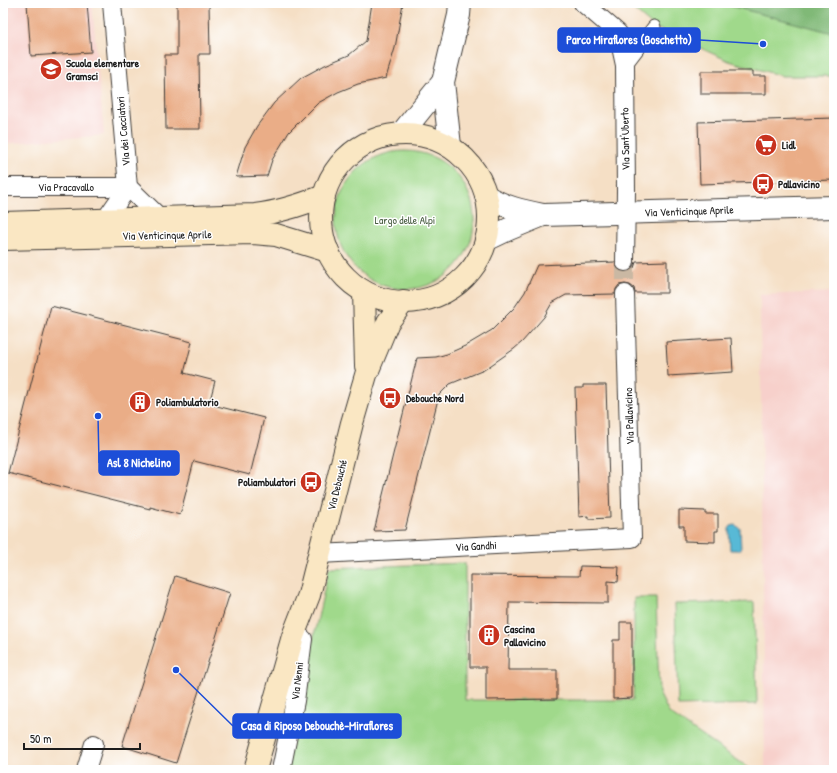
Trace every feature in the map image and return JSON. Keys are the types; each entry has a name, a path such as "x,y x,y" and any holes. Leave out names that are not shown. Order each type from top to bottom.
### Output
{"main road":[{"path":"401,134 427,136 450,146 471,164 484,188 490,216 486,240 474,266 455,286 431,298 390,301 376,298 364,292 340,271 328,251 322,226 324,196 333,174 351,154 374,139 401,134"},
{"name":"Via Venticinque Aprile","path":"3,223 236,216 276,212 324,196"},
{"name":"Via Venticinque Aprile","path":"3,239 253,233 276,236 328,251"},
{"name":"Via Debouché","path":"364,292 366,375"},
{"name":"Via Debouché","path":"255,770 293,636 308,596 366,375 388,322 404,301"},
{"name":"Via Debouché","path":"267,770 303,638 308,596"}],"street":[{"name":"Via dei Cacciatori","path":"112,3 128,186"},
{"path":"450,146 443,82 459,14 460,3"},
{"name":"Via Sant'Uberto","path":"583,3 618,33 625,65 625,213"},
{"path":"625,65 654,27"},
{"path":"401,134 443,82"},
{"name":"Via Pracavallo","path":"3,187 128,186"},
{"name":"Via Venticinque Aprile","path":"128,186 160,218"},
{"path":"105,220 128,186"},
{"name":"Via Venticinque Aprile","path":"486,196 510,208 544,215 834,207"},
{"path":"625,213 625,262"},
{"name":"Via Venticinque Aprile","path":"486,240 544,215"},
{"name":"Via Pallavicino","path":"625,294 632,538"},
{"name":"Via Gandhi","path":"319,554 632,538"},
{"name":"Via Nenni","path":"281,770 295,701 303,638"},
{"path":"86,770 94,744"}],"shaded area":[{"name":"Scuola elementare Gramsci","path":"3,3 92,3 104,135 3,144"},
{"path":"834,292 834,770 765,770 760,295"}],"green space":[{"path":"626,3 834,3 834,76 782,76 729,61 654,27"},
{"path":"719,3 834,3 834,33 833,33"},
{"name":"Largo delle Alpi","path":"398,151 412,151 438,159 454,171 466,187 469,194 473,207 473,233 469,246 466,253 454,269 438,281 431,284 412,289 398,289 372,281 356,269 344,253 341,246 336,227 336,213 344,187 356,171 372,159 379,156"},
{"path":"465,563 465,700 633,700 634,598 656,598 659,693 669,713 752,770 284,770 329,568"},
{"path":"754,602 757,704 678,706 675,604"}],"water":[{"path":"735,525 740,528 741,550 730,550 729,529 731,526"}],"building":[{"path":"27,3 87,3 91,52 31,56"},
{"path":"177,3 209,3 210,54 199,54 200,129 166,129 165,55 177,55"},
{"path":"372,3 403,3 395,48 386,78 358,84 338,92 318,103 289,132 272,160 267,176 236,177 245,147 257,126 274,103 301,78 325,65 349,55 366,41"},
{"path":"701,71 753,71 753,76 766,76 766,94 701,94"},
{"name":"Lidl","path":"834,118 834,180 700,184 698,122"},
{"path":"667,261 667,293 635,293 634,288 625,284 619,285 615,294 566,295 552,303 544,317 514,349 484,370 450,384 439,395 405,530 374,531 417,358 436,357 447,354 465,346 492,330 514,308 525,292 537,265 615,262 619,271 625,272 634,268 636,262"},
{"name":"Poliambulatorio","path":"51,306 192,342 184,373 215,381 209,404 264,418 250,475 194,461 180,515 150,507 150,509 8,473"},
{"path":"731,338 733,372 668,376 666,342"},
{"path":"583,385 606,385 610,518 588,519 588,516 579,517 575,388 583,388"},
{"path":"679,510 705,511 705,514 718,514 718,531 715,531 715,542 684,541 684,526 679,526"},
{"name":"Cascina Pallavicino","path":"580,566 619,567 618,582 608,581 608,603 509,602 508,670 557,670 557,699 486,700 486,667 470,667 470,575 579,576"},
{"path":"175,576 230,593 176,763 122,746"},
{"path":"620,622 632,622 632,698 613,699 613,640 620,640"}],"tunnel":[{"path":"625,262 625,294"}],"place":[{"name":"Parco Miraflores (Boschetto)","path":"763,44"},
{"name":"Scuola elementare Gramsci","path":"51,69"},
{"name":"Lidl","path":"766,145"},
{"name":"Pallavicino","path":"763,184"},
{"name":"Debouche Nord","path":"390,398"},
{"name":"Poliambulatorio","path":"140,402"},
{"name":"Asl 8 Nichelino","path":"98,416"},
{"name":"Poliambulatori","path":"311,482"},
{"name":"Cascina Pallavicino","path":"489,635"},
{"name":"Casa di Riposo Debouchè-Miraflores","path":"176,670"}]}
